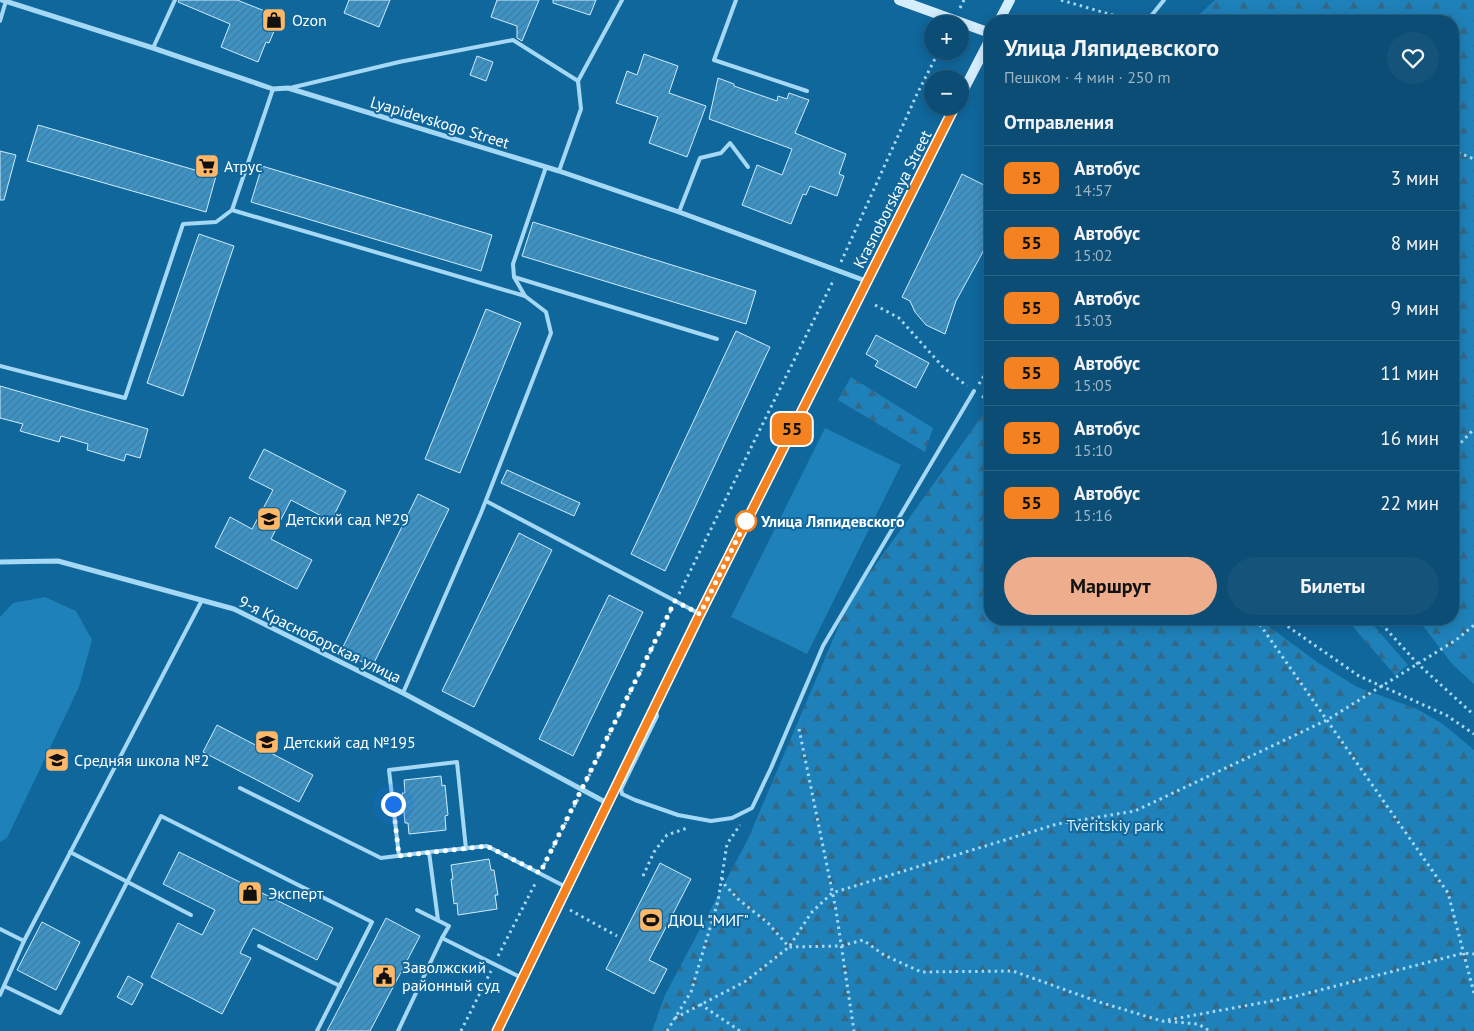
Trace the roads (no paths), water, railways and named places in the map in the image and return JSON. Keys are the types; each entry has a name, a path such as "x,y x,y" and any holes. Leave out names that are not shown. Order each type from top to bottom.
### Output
{"street":[{"path":"899,0 984,31"},
{"path":"1002,15 1010,0"},
{"name":"Lyapidevskogo Street","path":"4,1 154,48 273,89 288,88 559,171 679,212 866,281"},
{"path":"969,79 984,50"},
{"name":"Krasnoborskaya Street","path":"497,1031 655,704 950,115"},
{"name":"9-я Красноборская улица","path":"0,562 58,561 234,610 403,692 607,803"}],"lane":[{"path":"154,48 175,0"},
{"path":"559,171 581,109 578,81 622,0"},
{"path":"736,0 714,60 807,92"},
{"path":"1152,15 1164,0"},
{"path":"0,21 4,1"},
{"path":"288,88 399,62 514,40 578,81"},
{"path":"0,366 125,398 184,224 216,222 232,210 273,89"},
{"path":"679,212 700,158 721,153 730,143 748,167"},
{"path":"525,296 514,277 513,264 546,167"},
{"path":"232,210 525,296 546,312 551,333 486,501 403,692"},
{"path":"514,277 717,339"},
{"path":"655,704 657,716 620,789 622,794 678,815 711,821 732,818 752,808 823,646 974,391"},
{"path":"486,501 700,614"},
{"path":"0,995 24,941 201,602"},
{"path":"399,856 389,770 457,762 466,849"},
{"path":"240,788 381,858 487,846 566,887"},
{"path":"4,986 60,1013 162,816 372,922 316,1031"},
{"path":"70,852 191,915"},
{"path":"429,852 438,920"},
{"path":"398,1031 449,926 417,910"},
{"path":"0,929 24,941"},
{"path":"442,938 522,978"},
{"path":"259,946 340,986"}],"place":[{"name":"Ozon","path":"274,20"},
{"name":"Атрус","path":"207,166"},
{"name":"Детский сад №29","path":"269,519"},
{"name":"Улица Ляпидевского","path":"746,521"},
{"name":"Детский сад №195","path":"267,742"},
{"name":"Средняя школа №2","path":"57,760"},
{"name":"Эксперт","path":"250,893"},
{"name":"ДЮЦ \"МИГ\"","path":"651,920"},
{"name":"Заволжский районный суд","path":"384,976"}],"park label":[{"name":"Tveritskiy park","path":"1115,825"}]}
